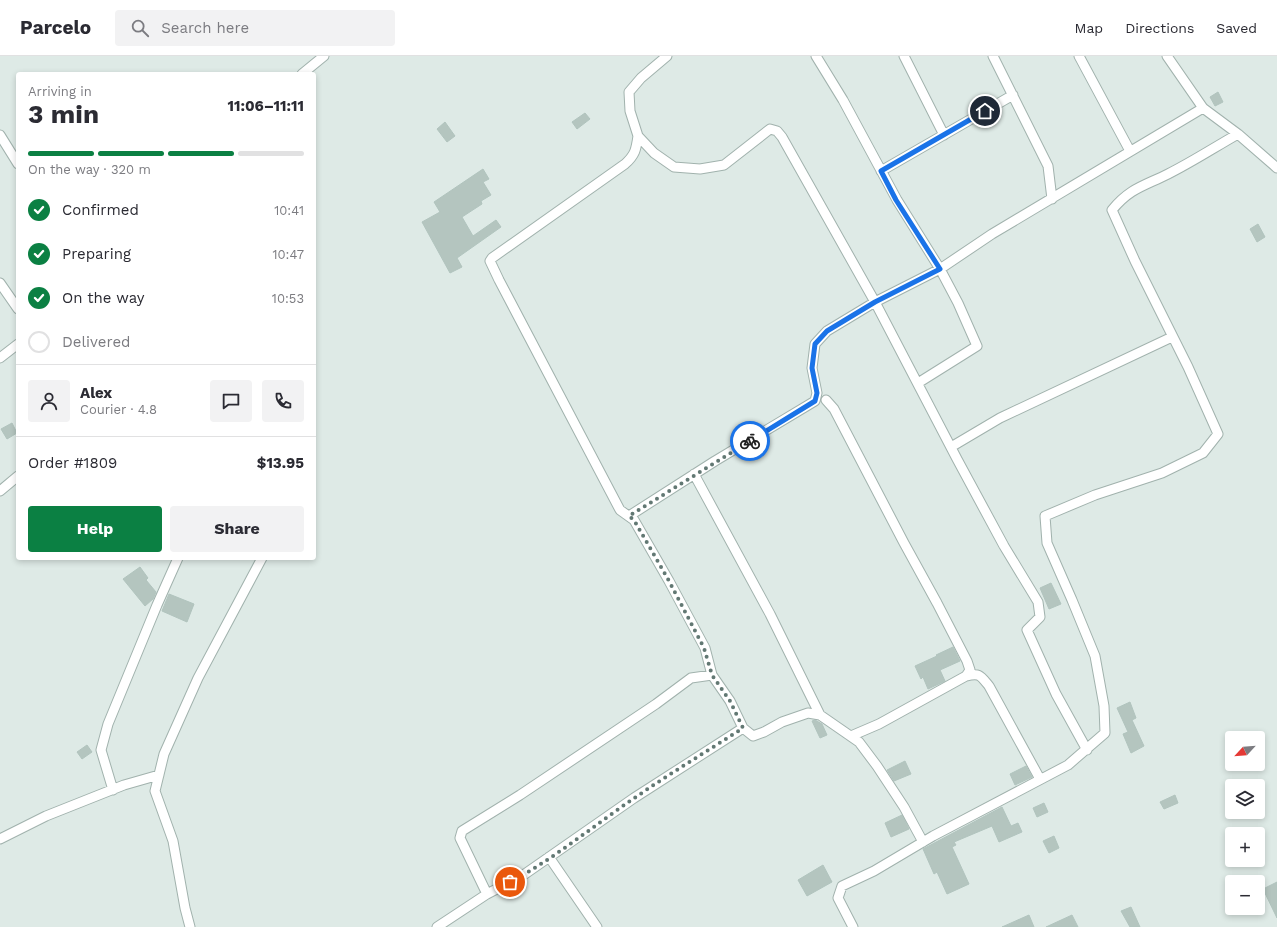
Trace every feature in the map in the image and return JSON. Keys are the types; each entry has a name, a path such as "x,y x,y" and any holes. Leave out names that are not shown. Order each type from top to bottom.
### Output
{"street":[{"path":"304,72 324,56"},
{"path":"667,56 640,78 629,92 630,111 638,136 654,153 674,167 700,169 724,165 770,129 777,131 792,154 875,302 1004,546 1038,602 1040,616 1027,630 1056,694 1087,750"},
{"path":"816,56 843,100 896,200 940,269 958,303 977,346 918,383"},
{"path":"904,56 944,135"},
{"path":"993,56 1048,166 1052,199"},
{"path":"1079,56 1130,151"},
{"path":"1167,56 1203,108 1238,134 1277,168"},
{"path":"881,171 1013,95"},
{"path":"629,516 694,474 815,401 817,393 812,368 815,344 827,331 875,302 940,269 992,234 1203,108"},
{"path":"853,927 838,898 842,886 874,871 923,842 1040,779 1068,766 1105,733 1104,706 1095,656 1047,542 1046,516 1095,495 1162,472 1203,453 1218,434 1188,367 1135,261 1112,210 1120,200 1138,187 1168,174 1238,134"},
{"path":"0,135 16,161"},
{"path":"638,136 636,150 625,164 541,222 490,261 620,510 634,520 654,554 704,648 712,675 730,701 743,728 753,736 782,722 808,713 820,714"},
{"path":"0,283 16,306"},
{"path":"951,447 1000,418 1172,337"},
{"path":"0,358 16,346"},
{"path":"826,400 834,409 967,661 970,670 966,676"},
{"path":"694,474 770,614 820,714 859,742 904,807 923,842"},
{"path":"0,491 16,478"},
{"path":"113,790 101,750 108,724 177,560"},
{"path":"190,927 185,908 173,841 155,791 164,754 198,678 261,560"},
{"path":"851,736 879,724 966,676 975,674 981,675 1012,726 1040,779"},
{"path":"487,894 460,838 462,832 656,704 691,678 712,675"},
{"path":"437,927 487,894 522,876 634,798 743,728"},
{"path":"0,839 46,816 113,790 159,775"},
{"path":"549,857 597,927"}],"building":[{"path":"1218,92 1223,102 1215,106 1210,97"},
{"path":"585,113 590,119 577,129 572,122"},
{"path":"445,122 455,136 447,142 437,129"},
{"path":"483,169 489,179 483,182 491,195 481,201 482,204 462,217 473,236 496,220 501,227 457,258 462,267 450,273 422,222 440,212 434,202"},
{"path":"1258,224 1265,237 1257,242 1250,229"},
{"path":"12,423 16,434 7,439 1,429"},
{"path":"140,567 148,578 146,580 156,592 153,599 145,606 123,579"},
{"path":"1051,583 1061,604 1049,609 1040,588"},
{"path":"169,594 194,604 187,622 162,611"},
{"path":"953,647 960,661 940,670 945,681 928,689 923,677 921,679 915,666"},
{"path":"1130,702 1136,718 1132,720 1144,746 1131,753 1123,734 1128,732 1117,708"},
{"path":"815,720 822,724 827,735 820,738 812,721"},
{"path":"87,745 92,752 82,759 77,752"},
{"path":"905,761 911,774 894,781 887,770"},
{"path":"1026,766 1032,777 1015,785 1010,774"},
{"path":"1175,795 1178,803 1164,809 1160,802"},
{"path":"1044,803 1048,812 1037,817 1033,808"},
{"path":"1002,807 1011,826 1018,823 1022,832 999,842 992,826 954,842 956,845 952,847 969,884 947,894 937,872 934,874 923,849"},
{"path":"902,815 909,829 891,837 885,823"},
{"path":"1054,836 1059,848 1049,853 1043,841"},
{"path":"823,865 832,882 807,896 798,880"},
{"path":"1277,882 1277,918 1265,893 1265,888"},
{"path":"1131,907 1140,927 1130,927 1121,911"},
{"path":"1029,915 1034,927 1002,927"},
{"path":"1072,915 1078,927 1046,927"}],"way so far":[{"path":"510,882 522,876 567,846 634,798 743,728 730,701 717,680 712,675 704,648 669,581 634,520 629,516 715,461 750,441"}],"route":[{"path":"750,441 815,401 817,393 812,368 815,344 827,331 875,302 940,269 896,200 881,171 985,111"}]}
